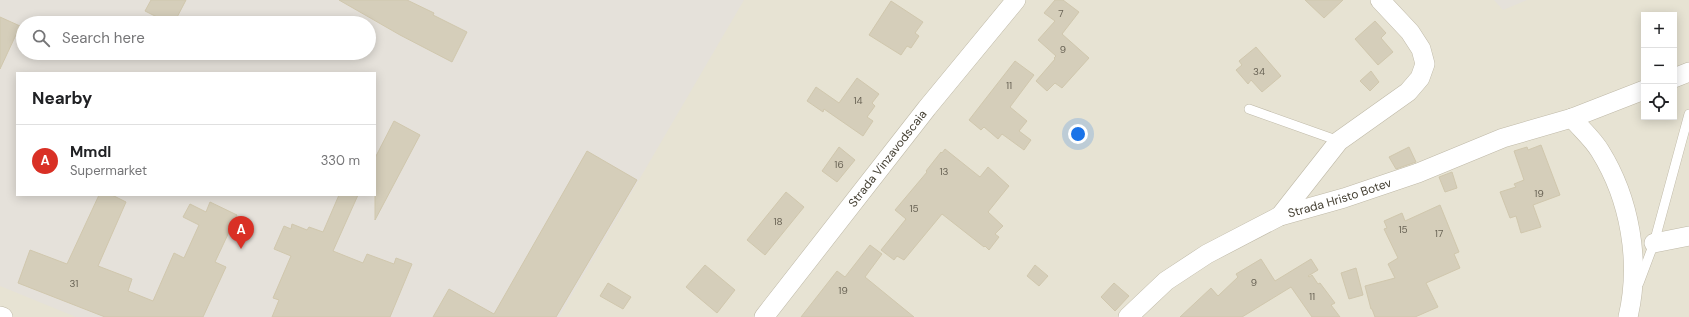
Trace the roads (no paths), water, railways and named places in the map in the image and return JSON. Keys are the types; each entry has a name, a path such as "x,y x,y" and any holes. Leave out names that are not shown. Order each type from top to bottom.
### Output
{"street":[{"path":"1280,216 1339,141 1408,92 1420,78 1425,64 1421,49 1410,32 1380,0"},
{"name":"Strada Vinzavodscaia","path":"764,317 927,108 1015,1"},
{"path":"1677,77 1689,72"},
{"name":"Strada Hristo Botev","path":"1128,317 1172,277 1207,254 1280,216 1344,198 1418,173 1503,138 1572,118 1641,91"},
{"path":"1572,118 1600,150 1613,175 1627,214 1634,256 1629,311"},
{"path":"1654,243 1689,236"}],"lane":[{"path":"1249,109 1339,141"},
{"path":"1629,311 1654,243 1689,114"}],"place":[{"name":"Mmdl","path":"241,249"}]}
